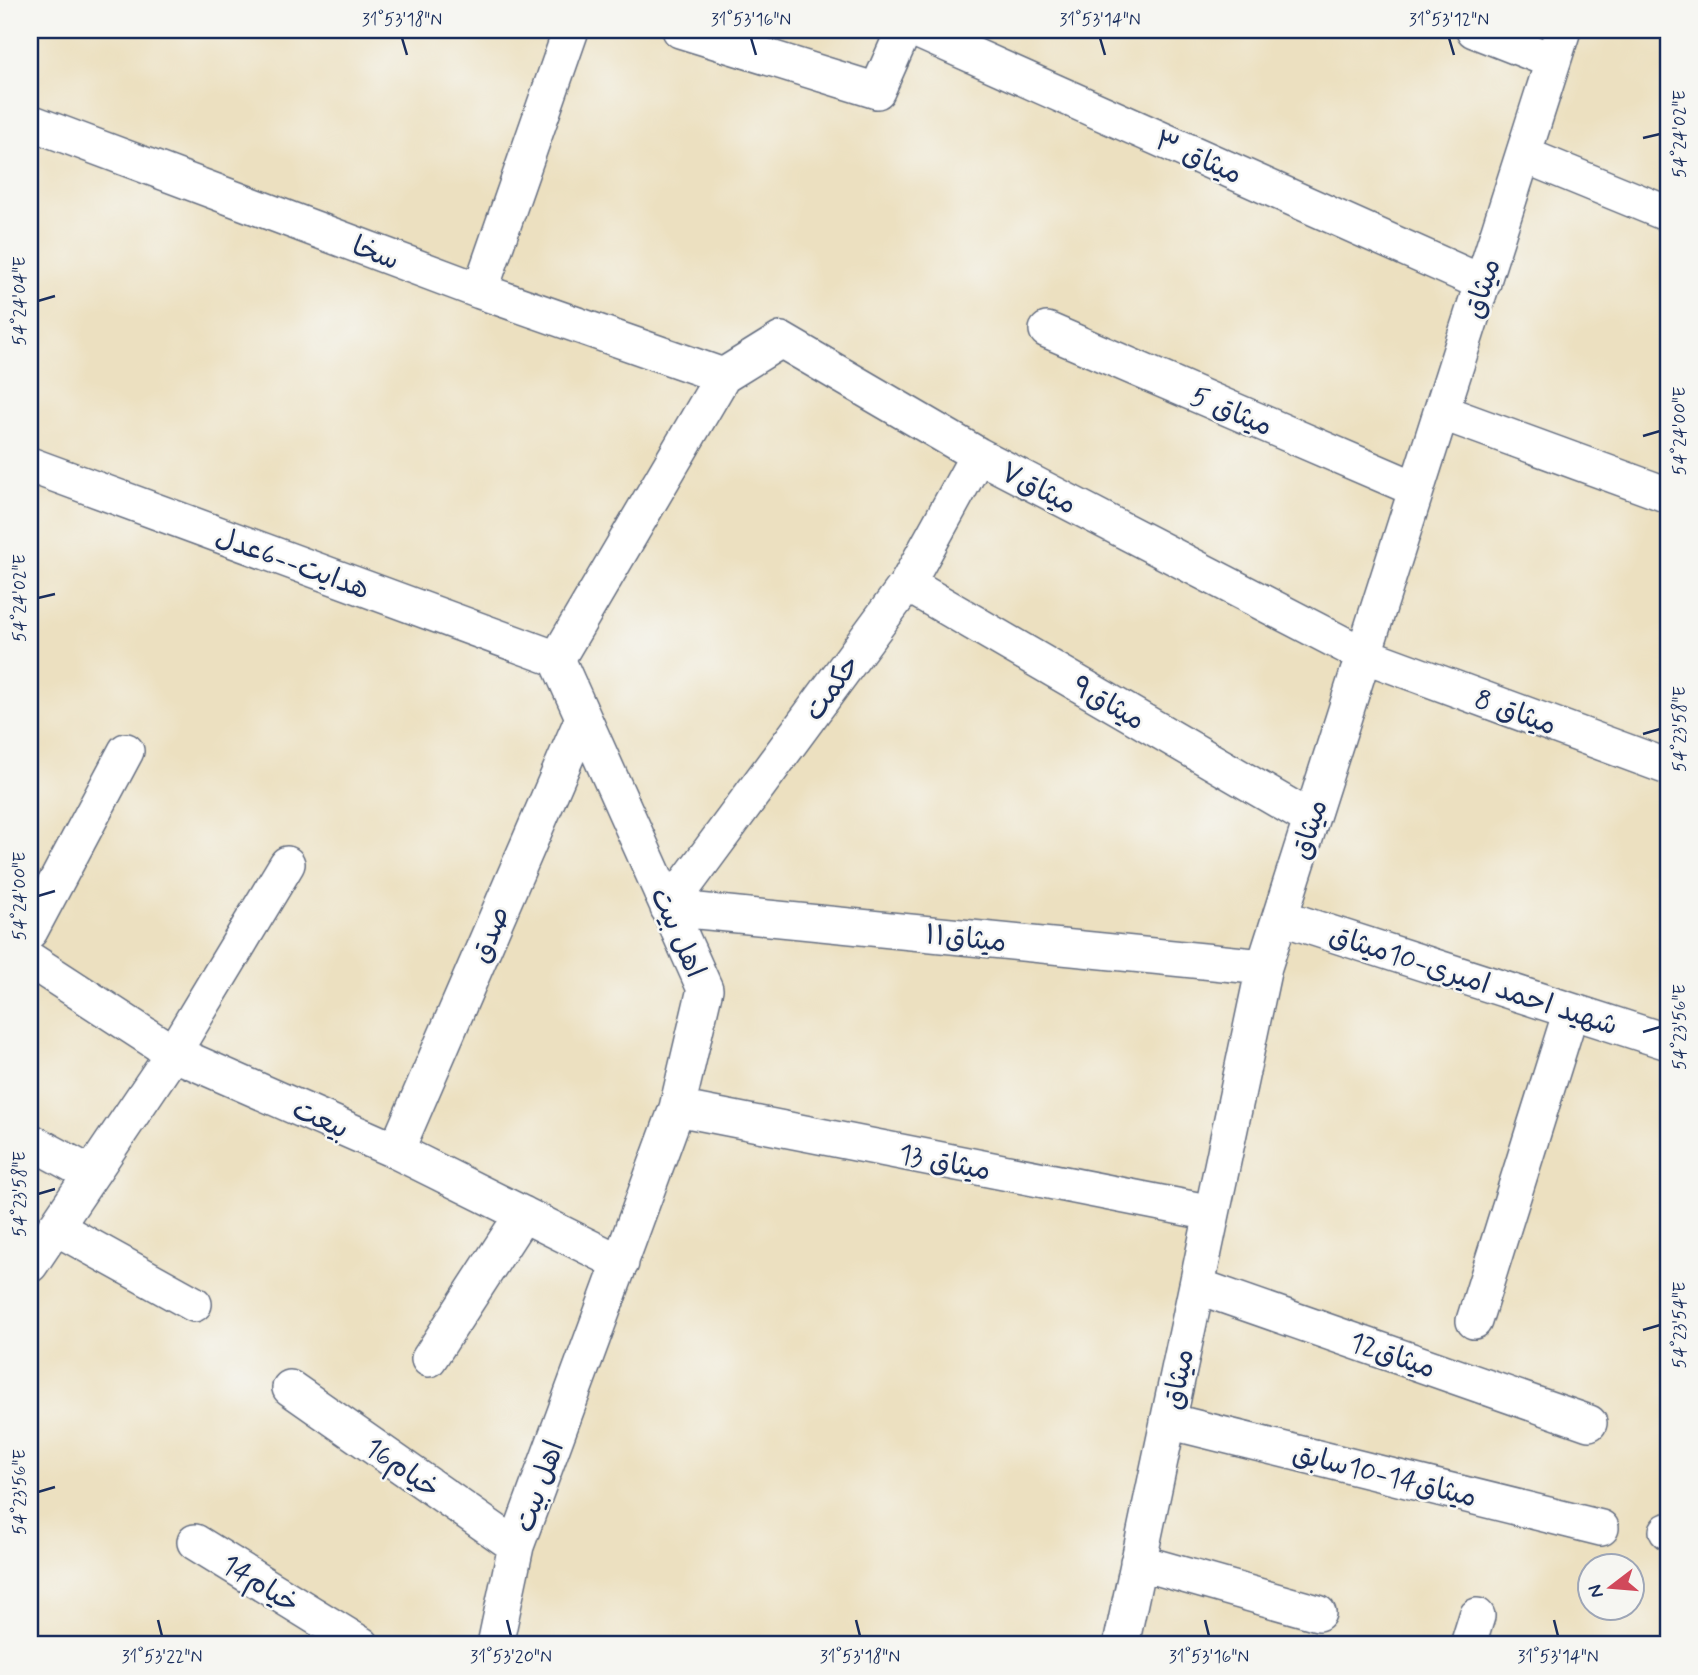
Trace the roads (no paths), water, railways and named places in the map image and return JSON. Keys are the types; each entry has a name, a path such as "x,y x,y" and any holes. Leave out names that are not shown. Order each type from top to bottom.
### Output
{"street":[{"path":"480,291 571,30"},
{"path":"680,30 877,91 904,30"},
{"name":"میثاق ۳","path":"916,30 1483,283"},
{"path":"1474,30 1558,45"},
{"name":"میثاق","path":"1121,1645 1264,967 1558,45"},
{"name":"سخا","path":"30,122 480,291 723,376"},
{"path":"1524,155 1668,214"},
{"name":"میثاق 5","path":"1047,330 1416,489"},
{"name":"میثاق۷","path":"723,376 781,340 978,455 1364,654"},
{"path":"556,659 723,376"},
{"path":"1441,412 1668,495"},
{"name":"حکمت","path":"668,908 907,584 978,455"},
{"name":"هدایت--6عدل","path":"30,465 556,659"},
{"name":"میثاق۹","path":"907,584 1311,819"},
{"name":"میثاق 8","path":"1364,654 1668,767"},
{"name":"اهل بیت","path":"495,1645 516,1546 677,1108 705,989 556,659"},
{"name":"صدق","path":"396,1151 583,718"},
{"path":"30,930 125,751"},
{"path":"30,1265 89,1173 173,1053 288,864"},
{"name":"میثاق۱۱","path":"668,908 1264,967"},
{"name":"شهید احمد امیری-10میثاق","path":"1280,916 1668,1042"},
{"name":"بیعت","path":"30,960 173,1053 396,1151 621,1263"},
{"path":"1474,1321 1571,1011"},
{"name":"میثاق 13","path":"677,1108 1212,1213"},
{"path":"30,1141 89,1173"},
{"path":"429,1359 523,1214"},
{"path":"55,1227 194,1304"},
{"name":"12میثاق","path":"1197,1286 1589,1423"},
{"name":"16خیام","path":"290,1388 516,1546"},
{"name":"میثاق14-10سابق","path":"1168,1421 1601,1528"},
{"name":"14خیام","path":"195,1542 362,1645"},
{"path":"1138,1562 1318,1613"}]}
